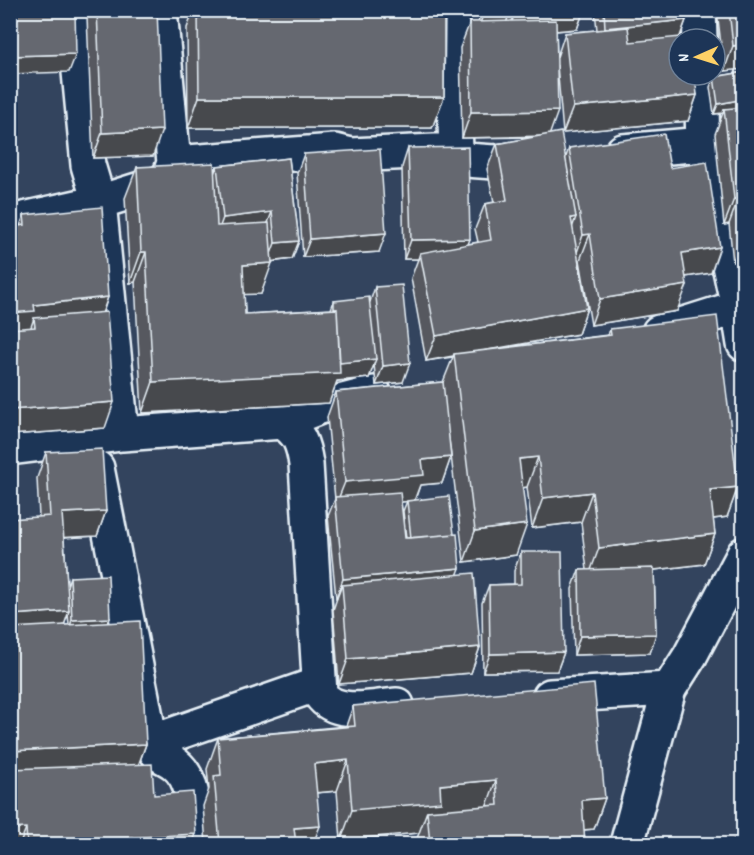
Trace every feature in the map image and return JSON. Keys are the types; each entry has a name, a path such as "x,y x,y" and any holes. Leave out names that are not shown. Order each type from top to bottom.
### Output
{"street":[{"path":"73,10 87,165 99,202 106,436 151,742 158,755 176,764 191,785 195,844"},
{"path":"10,222 99,202 163,182 170,174 174,164 160,10"},
{"path":"451,10 456,150 466,160 494,162 564,156"},
{"path":"699,10 700,27"},
{"path":"701,87 703,144 744,344"},
{"path":"599,153 703,144"},
{"path":"174,164 335,151 351,156 456,150"},
{"path":"629,340 738,307"},
{"path":"10,448 106,436 282,422 320,407 383,391 405,389"},
{"path":"282,422 298,435 306,464 318,684 324,700 340,709 422,704"},
{"path":"627,844 669,689 690,656 744,554"},
{"path":"151,742 318,684"},
{"path":"516,698 669,689"}],"building":[{"path":"97,10 157,10 162,130 102,133"},
{"path":"198,10 444,11 444,97 199,97"},
{"path":"412,10 445,10 445,17 444,11"},
{"path":"604,10 685,10 686,20 605,28"},
{"path":"729,10 744,10 744,44 733,46"},
{"path":"75,11 76,54 10,56 10,13"},
{"path":"556,20 558,111 471,112 470,22"},
{"path":"628,27 630,42 667,38 667,87 696,87 697,95 573,107 565,33"},
{"path":"744,72 744,99 718,104 715,87 727,87 727,75"},
{"path":"744,107 744,236 742,236 738,199 734,199 724,109"},
{"path":"561,132 576,217 571,218 587,308 436,336 420,253 491,240 485,204 507,200 497,144"},
{"path":"664,134 670,168 707,162 720,247 682,253 687,285 600,299 590,234 583,235 569,148"},
{"path":"468,147 470,239 411,240 408,148"},
{"path":"380,149 386,233 310,239 304,154"},
{"path":"289,158 299,241 275,243 272,212 223,218 217,166"},
{"path":"214,163 217,226 269,223 272,263 243,265 245,314 337,309 340,373 153,382 146,252 141,252 137,167"},
{"path":"102,207 108,297 34,305 35,311 10,313 10,227 25,225 24,215"},
{"path":"402,285 410,363 383,366 375,287"},
{"path":"369,297 376,359 340,363 337,309 334,309 334,301"},
{"path":"107,312 114,402 10,410 10,329 35,327 34,318"},
{"path":"717,316 738,487 710,490 715,534 599,548 592,492 543,498 538,457 519,459 527,524 475,531 454,354 611,335 610,329"},
{"path":"443,382 451,457 422,460 424,475 345,482 336,392"},
{"path":"102,449 106,511 62,513 69,611 10,615 10,519 50,516 46,452"},
{"path":"400,492 405,538 457,534 460,568 343,579 335,497"},
{"path":"449,496 454,534 411,538 407,501"},
{"path":"521,552 562,552 564,652 490,654 489,585 521,584"},
{"path":"654,568 656,634 580,636 579,570"},
{"path":"474,573 480,647 348,659 342,585"},
{"path":"108,575 110,618 72,620 70,577"},
{"path":"140,621 146,744 10,751 10,628"},
{"path":"594,684 605,798 582,800 585,844 430,844 427,811 498,805 496,780 440,785 441,802 352,810 348,760 314,764 320,826 294,828 296,844 220,844 214,776 221,775 218,738 355,726 353,706"},
{"path":"152,764 154,795 193,792 196,834 106,839 106,844 27,844 26,828 10,829 10,769"},
{"path":"733,840 744,841 744,844 732,844"}]}
